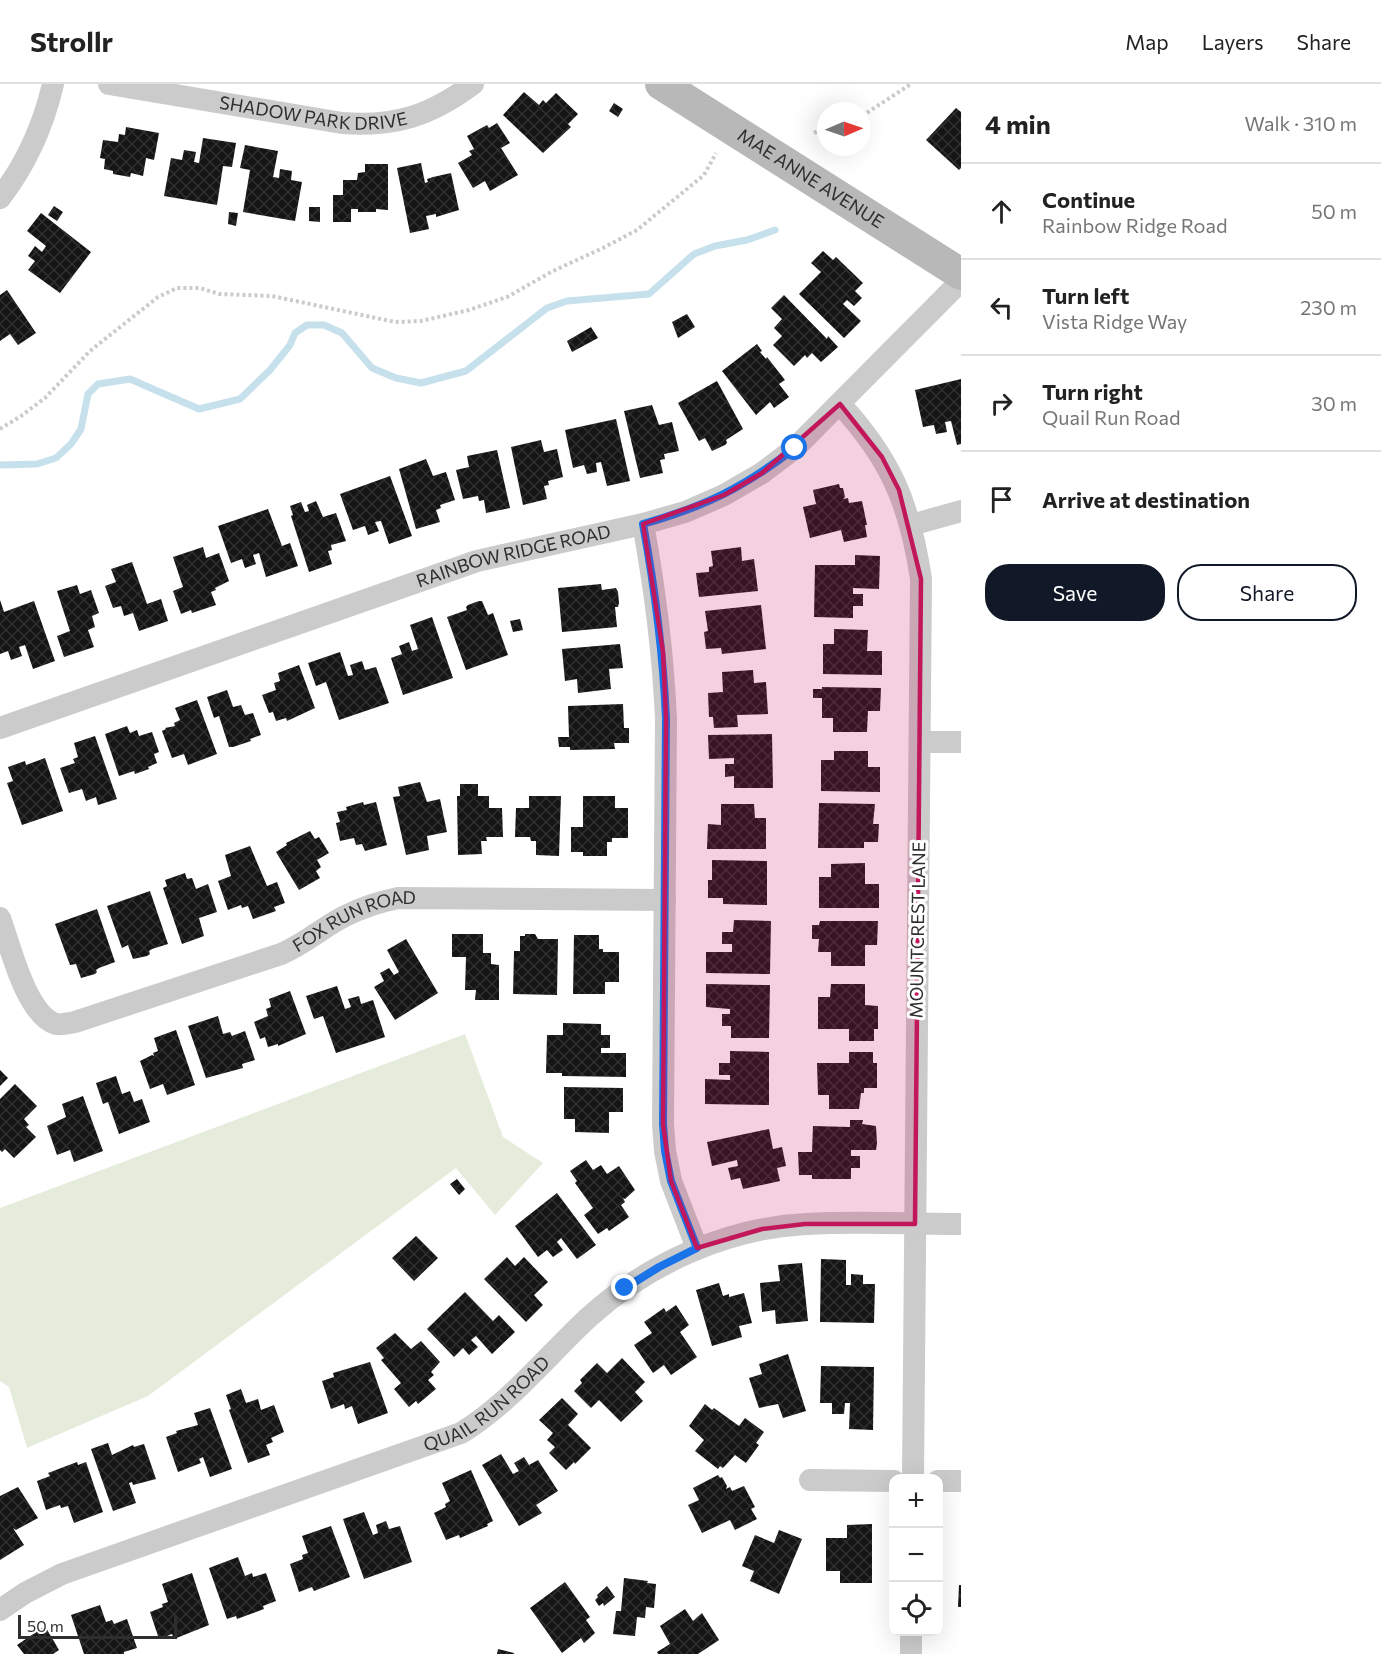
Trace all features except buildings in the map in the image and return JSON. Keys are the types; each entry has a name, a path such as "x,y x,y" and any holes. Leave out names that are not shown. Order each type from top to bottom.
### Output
{"main road":[{"name":"MAE ANNE AVENUE","path":"661,84 961,274"}],"street":[{"path":"0,198 17,176 36,141 48,107 52,84"},
{"name":"SHADOW PARK DRIVE","path":"110,84 342,123 366,125 396,122 423,114 450,101 473,84"},
{"name":"RAINBOW RIDGE ROAD","path":"0,728 477,561 643,524 685,512 724,495 762,473 795,448 961,281"},
{"name":"MOUNTCREST LANE","path":"840,404 860,426 882,457 899,490 911,525 921,579 913,1474"},
{"path":"911,525 961,511"},
{"path":"643,524 653,578 663,663 666,718 663,1124 665,1151 671,1181 697,1248"},
{"path":"920,742 961,742"},
{"name":"FOX RUN ROAD","path":"0,918 28,996 42,1016 57,1024 75,1022 281,954 298,946 343,916 369,905 398,898 665,900"},
{"name":"QUAIL RUN ROAD","path":"0,1610 25,1593 62,1574 461,1433 485,1418 590,1317 625,1288 659,1267 697,1248 762,1229 805,1224 961,1224"},
{"path":"810,1480 889,1481"},
{"path":"943,1481 961,1481"},
{"path":"911,1636 911,1654"}],"path":[{"path":"871,110 911,84"},
{"path":"0,429 21,417 45,398 90,351 158,297 177,288 200,288 219,294 272,296 395,322 421,321 469,310 507,297 553,271 637,230 704,175 717,153"}],"highlighted area":[{"path":"840,404 882,457 899,490 921,579 915,1224 805,1224 762,1229 697,1248 671,1181 663,1124 666,719 663,652 643,524 724,495 762,473"}],"green space":[{"path":"465,1034 503,1137 543,1163 495,1215 456,1168 148,1396 27,1448 9,1387 0,1381 0,1208"}],"waterway":[{"path":"0,465 37,464 56,458 71,444 81,429 88,394 98,384 130,379 199,409 240,399 270,370 290,345 295,333 307,325 324,325 342,333 372,368 396,378 421,383 466,371 547,308 567,301 649,294 694,254 775,230"}],"route":[{"path":"625,1288 659,1267 697,1248 671,1181 665,1151 663,1124 666,718 663,652 643,524 685,512 724,495 762,473 795,448"}]}
